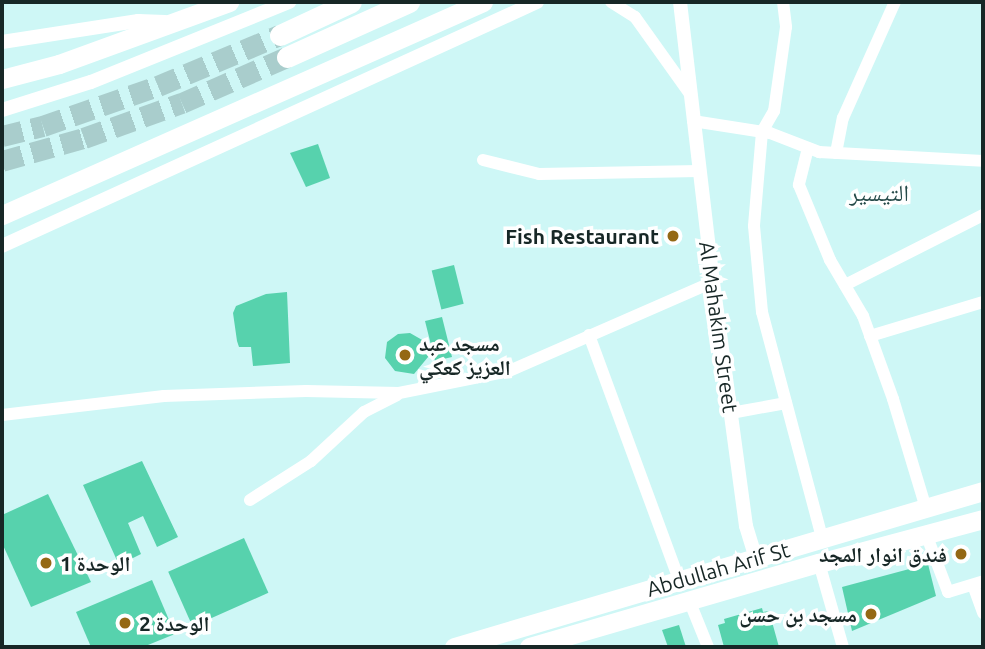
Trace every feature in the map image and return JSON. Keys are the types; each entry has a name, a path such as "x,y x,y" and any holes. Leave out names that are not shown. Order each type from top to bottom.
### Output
{"highway":[{"path":"279,35 351,2"},
{"path":"287,57 409,2"}],"main road":[{"path":"2,79 59,64 229,2"},
{"path":"2,215 483,2"},
{"name":"Abdullah Arif St","path":"454,647 983,491"},
{"path":"529,647 819,563 983,519"},
{"path":"817,540 819,563"}],"street":[{"path":"2,110 91,82 289,2"},
{"path":"2,246 537,2"},
{"path":"611,2 635,17 690,94"},
{"name":"Al Mahakim Street","path":"680,2 713,282 746,526 755,558"},
{"path":"783,2 786,27 774,111 762,132 755,239 762,312 817,540"},
{"path":"836,153 843,117 894,2"},
{"path":"2,42 138,21 173,23"},
{"path":"693,121 762,132 808,148 836,153 983,161"},
{"path":"808,148 799,185 830,260 870,336 893,399 926,508"},
{"path":"483,160 538,174 699,171"},
{"path":"845,285 983,215"},
{"path":"2,415 164,396 306,391 399,393 509,371 713,282"},
{"path":"870,336 983,302"},
{"path":"589,335 679,580"},
{"path":"250,500 311,461 363,412 399,393"},
{"path":"731,412 786,403"},
{"path":"926,534 948,592 978,583 983,613"},
{"path":"819,563 843,647"},
{"path":"689,600 708,647"}],"building":[{"path":"318,144 330,178 306,187 290,153"},
{"path":"454,265 464,304 441,309 432,271"},
{"path":"287,292 290,363 253,366 251,347 239,347 237,341 233,313 236,306 266,294"},
{"path":"442,317 452,357 435,361 433,351 414,374 395,371 385,358 387,342 398,334 410,333 431,345 425,321"},
{"path":"142,461 178,537 157,547 143,516 128,523 141,554 119,565 83,485"},
{"name":"الوحدة 1","path":"48,494 91,582 31,607 2,543 2,515"},
{"path":"244,538 268,593 193,627 168,572"},
{"name":"مسجد بن حسن","path":"928,564 936,596 852,631 842,587"},
{"name":"الوحدة 2","path":"152,580 175,634 143,647 91,647 76,612"},
{"path":"762,608 763,612 769,611 779,647 724,647 718,625 725,623 724,619"},
{"path":"679,625 686,647 668,647 662,630"}],"tunnel":[{"path":"2,136 43,126 158,86 280,35"},
{"path":"2,161 84,138 182,103 287,57"}],"place":[{"name":"Fish Restaurant","path":"673,236"},
{"name":"مسجد عبد العزيز كعكي","path":"405,355"},
{"name":"فندق انوار المجد","path":"961,554"},
{"name":"الوحدة 1","path":"46,563"},
{"name":"مسجد بن حسن","path":"871,614"},
{"name":"الوحدة 2","path":"125,623"}],"district":[{"name":"التيسير","path":"879,193"}]}
